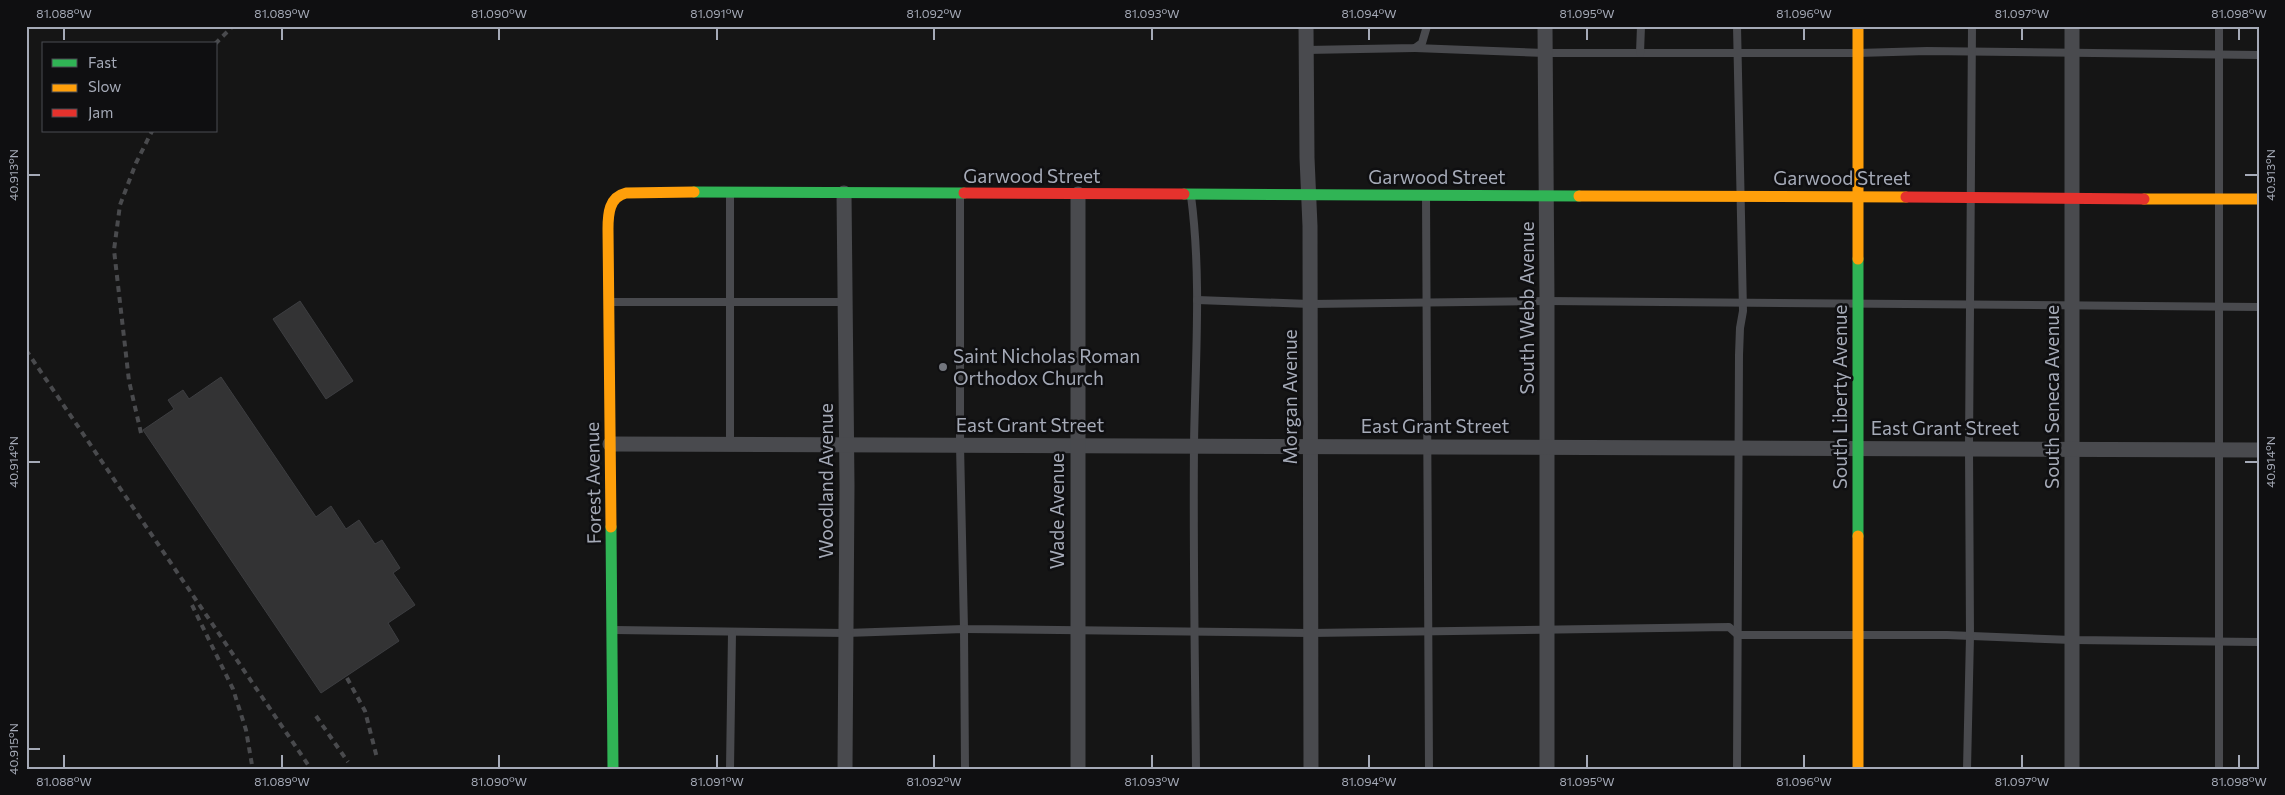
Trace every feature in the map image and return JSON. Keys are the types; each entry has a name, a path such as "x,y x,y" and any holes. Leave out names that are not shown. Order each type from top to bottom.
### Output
{"street":[{"name":"Morgan Avenue","path":"1306,26 1310,304 1311,769"},
{"name":"South Webb Avenue","path":"1545,26 1547,769"},
{"name":"South Liberty Avenue","path":"1858,26 1858,769"},
{"name":"South Seneca Avenue","path":"2072,26 2072,769"},
{"name":"Garwood Street","path":"615,197 632,192 730,192 1546,194 2259,199"},
{"name":"Woodland Avenue","path":"844,193 846,445 845,769"},
{"name":"Wade Avenue","path":"1078,194 1078,769"},
{"name":"Forest Avenue","path":"613,769 609,211 615,197"},
{"name":"East Grant Street","path":"610,444 2259,450"}],"lane":[{"path":"1415,48 1422,44 1426,26"},
{"path":"1640,54 1641,26"},
{"path":"1737,26 1743,304 1739,355 1737,769"},
{"path":"1967,769 1970,636 1969,448 1972,26"},
{"path":"2219,26 2220,769"},
{"path":"1306,50 1415,48 1545,54 1858,54 1972,51 2219,56 2259,55"},
{"path":"730,192 730,444"},
{"path":"960,193 960,445 965,769"},
{"path":"1191,194 1196,242 1197,300 1194,445 1196,769"},
{"path":"1426,194 1425,302 1430,632 1429,769"},
{"path":"1197,300 1310,304 1547,301 2259,307"},
{"path":"609,302 845,302"},
{"path":"612,630 846,634 964,629 1078,632 1310,633 1729,627 1738,635 1970,636 2072,640 2259,642"},
{"path":"730,769 732,633"}],"building":[{"path":"300,301 353,381 326,399 273,319"},
{"path":"221,377 316,517 331,506 346,529 359,520 375,544 382,540 400,568 393,573 415,605 388,623 399,641 321,693 143,430 174,409 168,400 183,390 189,399"}],"railway":[{"path":"217,42 233,26"},
{"path":"141,433 129,381 114,250 120,205 136,163 152,132"},
{"path":"26,350 311,769"},
{"path":"192,605 233,689 246,730 252,765"},
{"path":"347,678 365,711 377,758"},
{"path":"316,716 348,762"}],"traffic: fast":[{"path":"694,192 964,193"},
{"path":"1184,194 1579,196"},
{"path":"1858,259 1858,536"},
{"path":"611,527 613,769"}],"traffic: slow":[{"path":"1858,26 1858,259"},
{"path":"611,527 609,212 616,198 626,193 694,192"},
{"path":"1579,196 1906,197"},
{"path":"2144,199 2259,199"},
{"path":"1858,536 1858,769"}],"traffic: jam":[{"path":"964,193 1184,194"},
{"path":"1906,197 2144,199"}],"place":[{"name":"Saint Nicholas Roman Orthodox Church","path":"943,367"}]}
